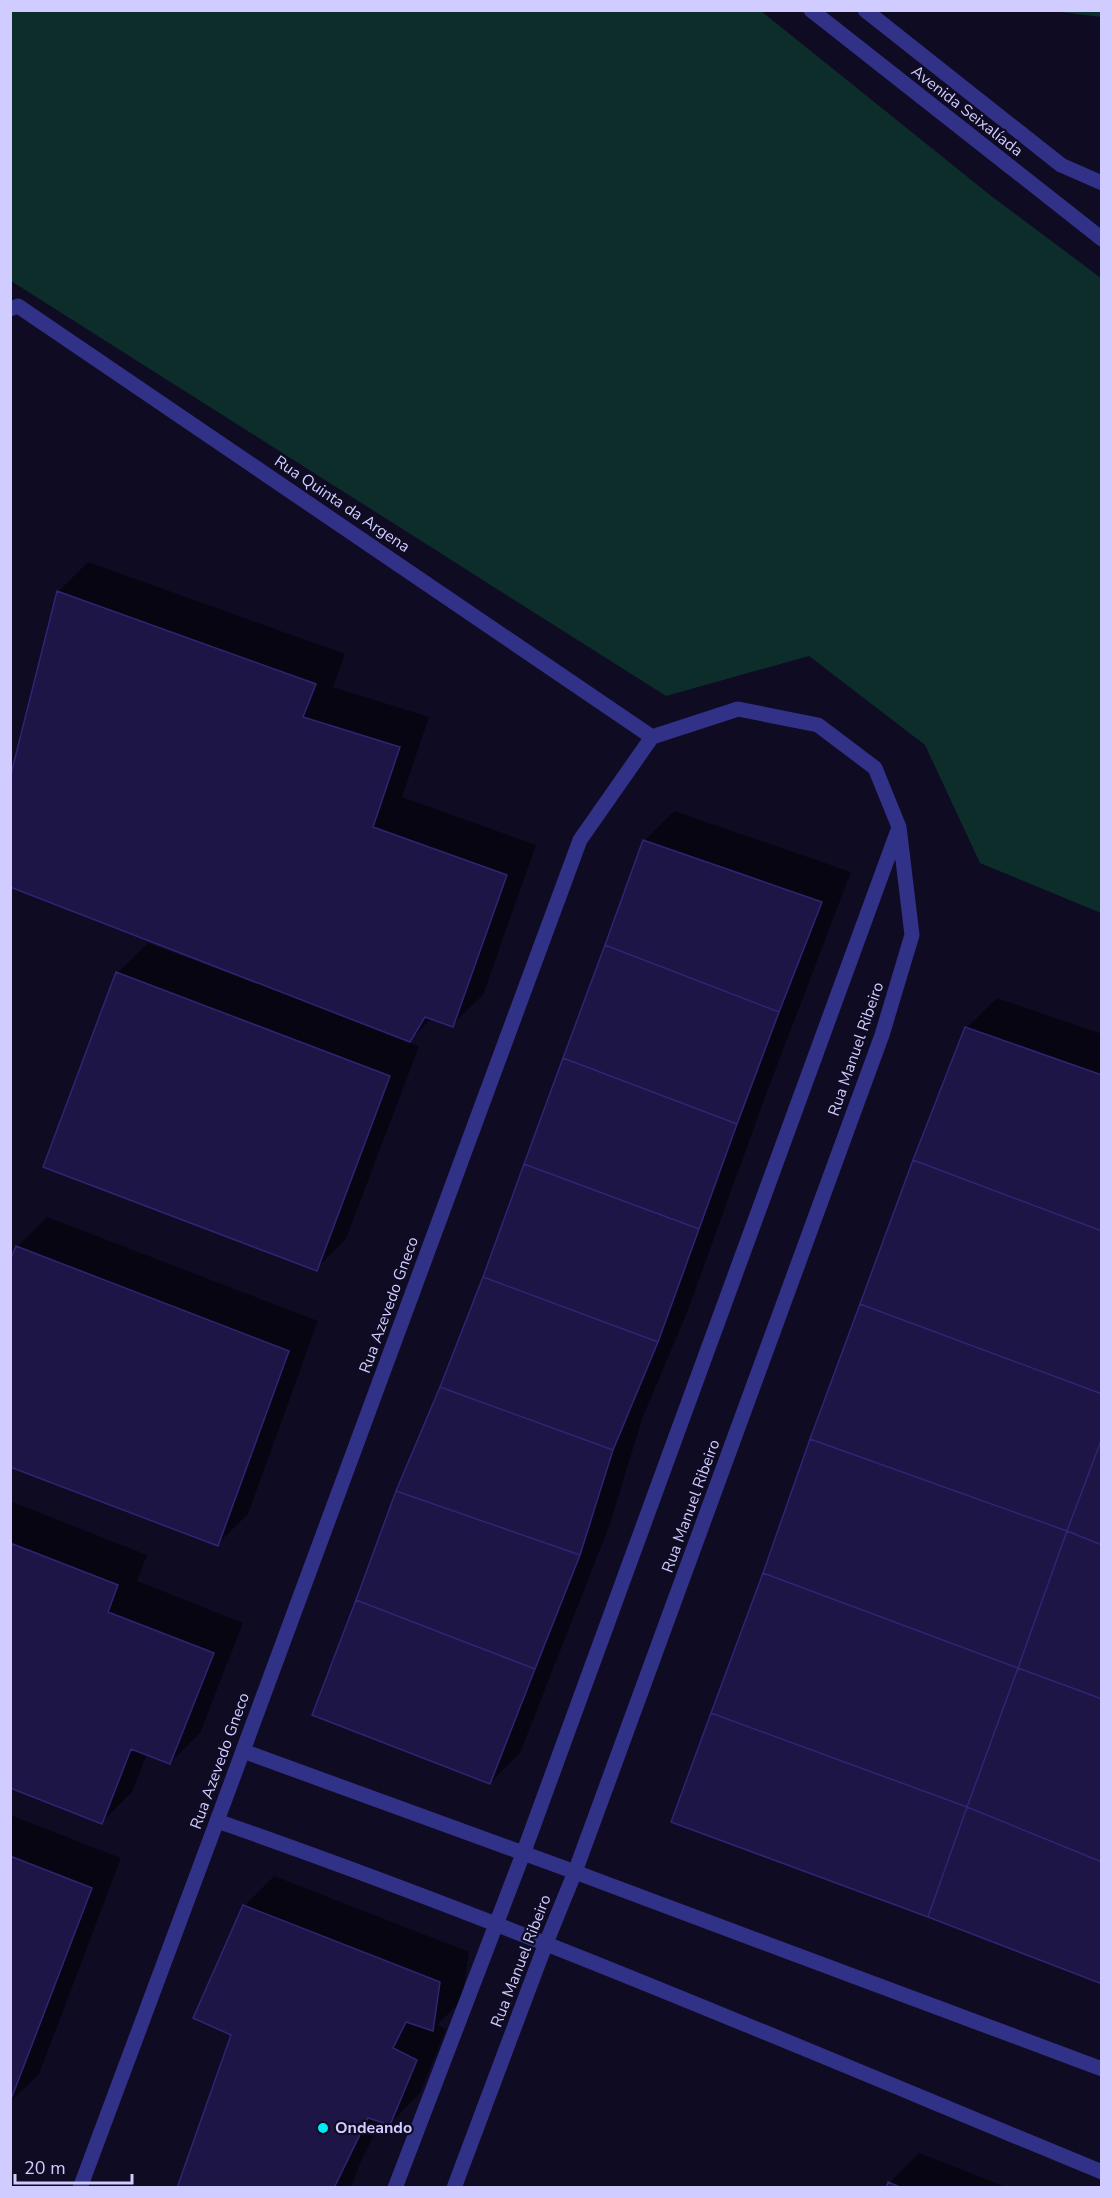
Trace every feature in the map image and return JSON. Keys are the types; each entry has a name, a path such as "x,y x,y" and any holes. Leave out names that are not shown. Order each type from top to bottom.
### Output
{"street":[{"name":"Avenida Seixalíada","path":"811,10 1101,238"},
{"name":"Avenida Seixalíada","path":"865,10 1061,165 1101,183"},
{"name":"Rua Quinta da Argena","path":"10,309 18,306 652,737"},
{"path":"395,2187 523,1854 899,827 875,768 818,725 738,709 652,737"},
{"name":"Rua Azevedo Gneco","path":"80,2187 580,840 652,737"},
{"name":"Rua Manuel Ribeiro","path":"454,2187 575,1872 886,1024 912,935 899,827"},
{"path":"243,1751 575,1872 1101,2069"},
{"path":"217,1821 328,1860 546,1943 1101,2172"}],"green space":[{"path":"10,11 761,11 990,195 1101,278 1101,913 980,863 925,745 809,656 666,696 11,281"},
{"path":"1052,11 1101,11 1101,17"}],"building":[{"path":"57,591 316,684 303,717 400,747 373,827 507,875 453,1027 425,1017 410,1042 10,887 10,778"},
{"path":"643,840 822,902 779,1012 605,945"},
{"path":"605,945 779,1012 737,1124 563,1058"},
{"path":"116,972 390,1076 317,1271 43,1167"},
{"path":"965,1027 1102,1075 1102,1231 913,1160"},
{"path":"563,1058 737,1124 699,1229 524,1164"},
{"path":"913,1160 1102,1231 1102,1394 860,1304"},
{"path":"524,1164 699,1229 658,1342 483,1277"},
{"path":"16,1246 289,1351 218,1546 10,1467 10,1261"},
{"path":"483,1277 658,1342 613,1450 440,1387"},
{"path":"860,1304 1102,1394 1102,1438 1067,1531 810,1439"},
{"path":"440,1387 613,1450 580,1555 396,1491"},
{"path":"1102,1438 1102,1545 1067,1531"},
{"path":"810,1439 1067,1531 1018,1668 763,1573"},
{"path":"396,1491 580,1555 535,1669 356,1600"},
{"path":"1067,1531 1102,1545 1102,1699 1018,1668"},
{"path":"10,1543 118,1585 108,1612 214,1653 170,1764 131,1749 102,1824 10,1788"},
{"path":"763,1573 1018,1668 967,1807 711,1713"},
{"path":"356,1600 535,1669 490,1784 312,1715"},
{"path":"1018,1668 1102,1699 1102,1862 967,1807"},
{"path":"711,1713 967,1807 928,1917 671,1822"},
{"path":"967,1807 1102,1862 1102,1984 928,1917"},
{"path":"10,1856 92,1888 10,2102"},
{"path":"243,1905 440,1982 433,2031 406,2022 393,2048 417,2060 390,2125 368,2118 334,2188 177,2188 231,2035 193,2018"},
{"path":"888,2182 902,2188 886,2188"}],"place":[{"name":"Ondeando","path":"323,2128"}]}
